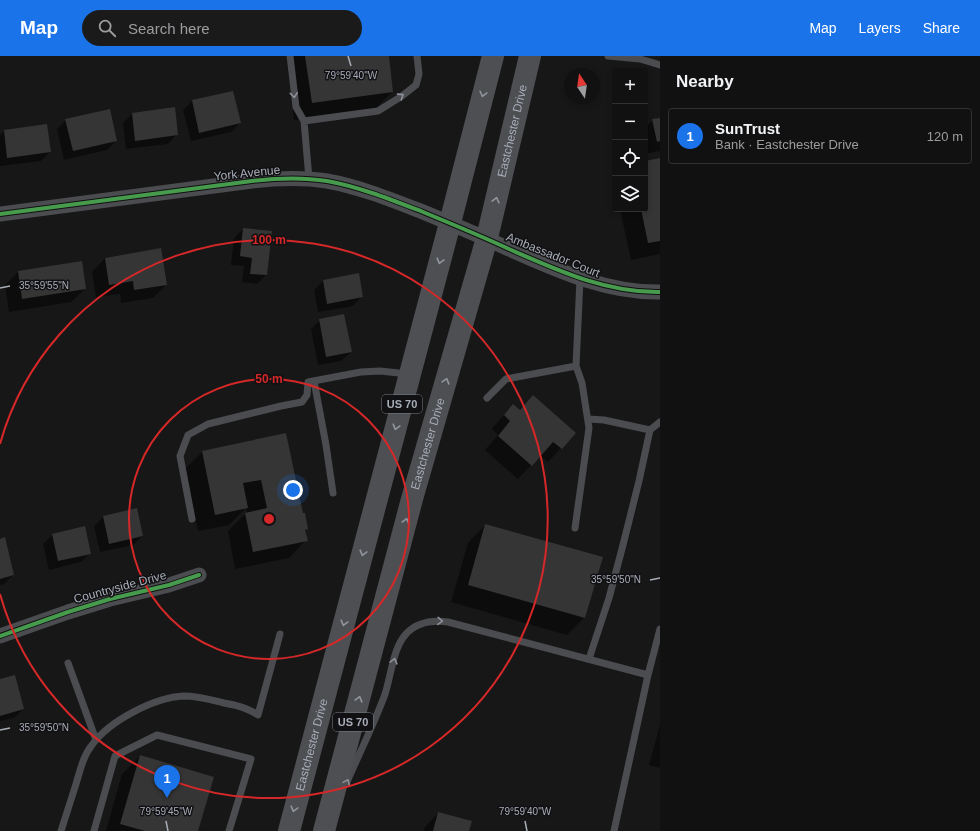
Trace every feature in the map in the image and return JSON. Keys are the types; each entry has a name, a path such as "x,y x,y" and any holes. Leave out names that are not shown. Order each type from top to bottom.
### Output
{"main road":[{"name":"Eastchester Drive","path":"288,831 493,56"},
{"name":"Eastchester Drive","path":"325,831 412,499 486,238 530,56"}],"street":[{"name":"York Avenue","path":"0,214 281,178 326,181 349,186 396,201 486,238"},
{"name":"Ambassador Court","path":"486,238 580,279 613,288 660,292"},
{"name":"Countryside Drive","path":"0,636 110,599 169,585 200,575"}],"lane":[{"path":"290,56 296,107 304,121 309,180"},
{"path":"304,121 378,111 416,85 419,74 417,56"},
{"path":"608,56 640,59 660,65"},
{"path":"576,528 589,428 582,383 576,366 580,279"},
{"path":"487,398 506,379 576,366"},
{"path":"192,519 180,456 188,435 208,424 302,402 307,395 308,382 374,371 410,374"},
{"path":"314,381 333,493"},
{"path":"588,419 604,420 650,430"},
{"path":"589,659 623,544 650,430 660,422"},
{"path":"325,831 384,696 400,642 405,635 421,624 439,620 448,622 648,675"},
{"path":"614,831 648,675 660,629"},
{"path":"61,831 84,758 92,744 103,732 118,721 155,702 184,696 199,697 239,706 252,710 258,715 280,634"},
{"path":"68,663 96,740"},
{"path":"94,831 115,756 157,736 251,759 229,831"}],"building":[{"path":"305,56 389,56 393,92 312,103"},
{"path":"233,91 241,123 199,133 192,100"},
{"path":"175,107 178,135 135,141 132,113"},
{"path":"110,109 117,141 73,151 65,119"},
{"path":"660,118 660,141 657,142 652,119"},
{"path":"47,124 51,152 7,158 4,130"},
{"path":"660,158 660,241 648,243 642,212 648,212 648,160"},
{"path":"243,228 272,231 267,275 250,274 252,258 240,256"},
{"path":"161,248 167,285 134,290 133,281 109,285 105,258"},
{"path":"82,261 86,289 22,299 18,271"},
{"path":"359,273 363,297 327,304 323,280"},
{"path":"344,314 352,352 326,357 319,319"},
{"path":"533,395 576,433 562,449 553,442 532,466 498,436 510,421 504,415 513,404 520,410"},
{"path":"286,433 303,513 305,513 308,529 305,530 308,541 253,552 245,513 267,508 261,480 243,483 248,508 215,515 202,451"},
{"path":"137,508 143,536 109,544 103,516"},
{"path":"485,524 603,557 585,618 468,585"},
{"path":"85,526 91,554 58,561 52,534"},
{"path":"5,537 14,575 0,579 0,539"},
{"path":"15,675 24,709 0,716 0,679"},
{"path":"140,755 214,777 198,831 145,831 120,824"},
{"path":"438,812 472,821 469,831 433,831"}],"cycle path":[{"path":"0,214 261,180 290,178 327,181 376,194 400,203 545,265 582,279 620,289 660,292"},
{"path":"0,636 110,599 169,585 199,575"}],"place":[{"name":"SunTrust","path":"167,798"}]}
